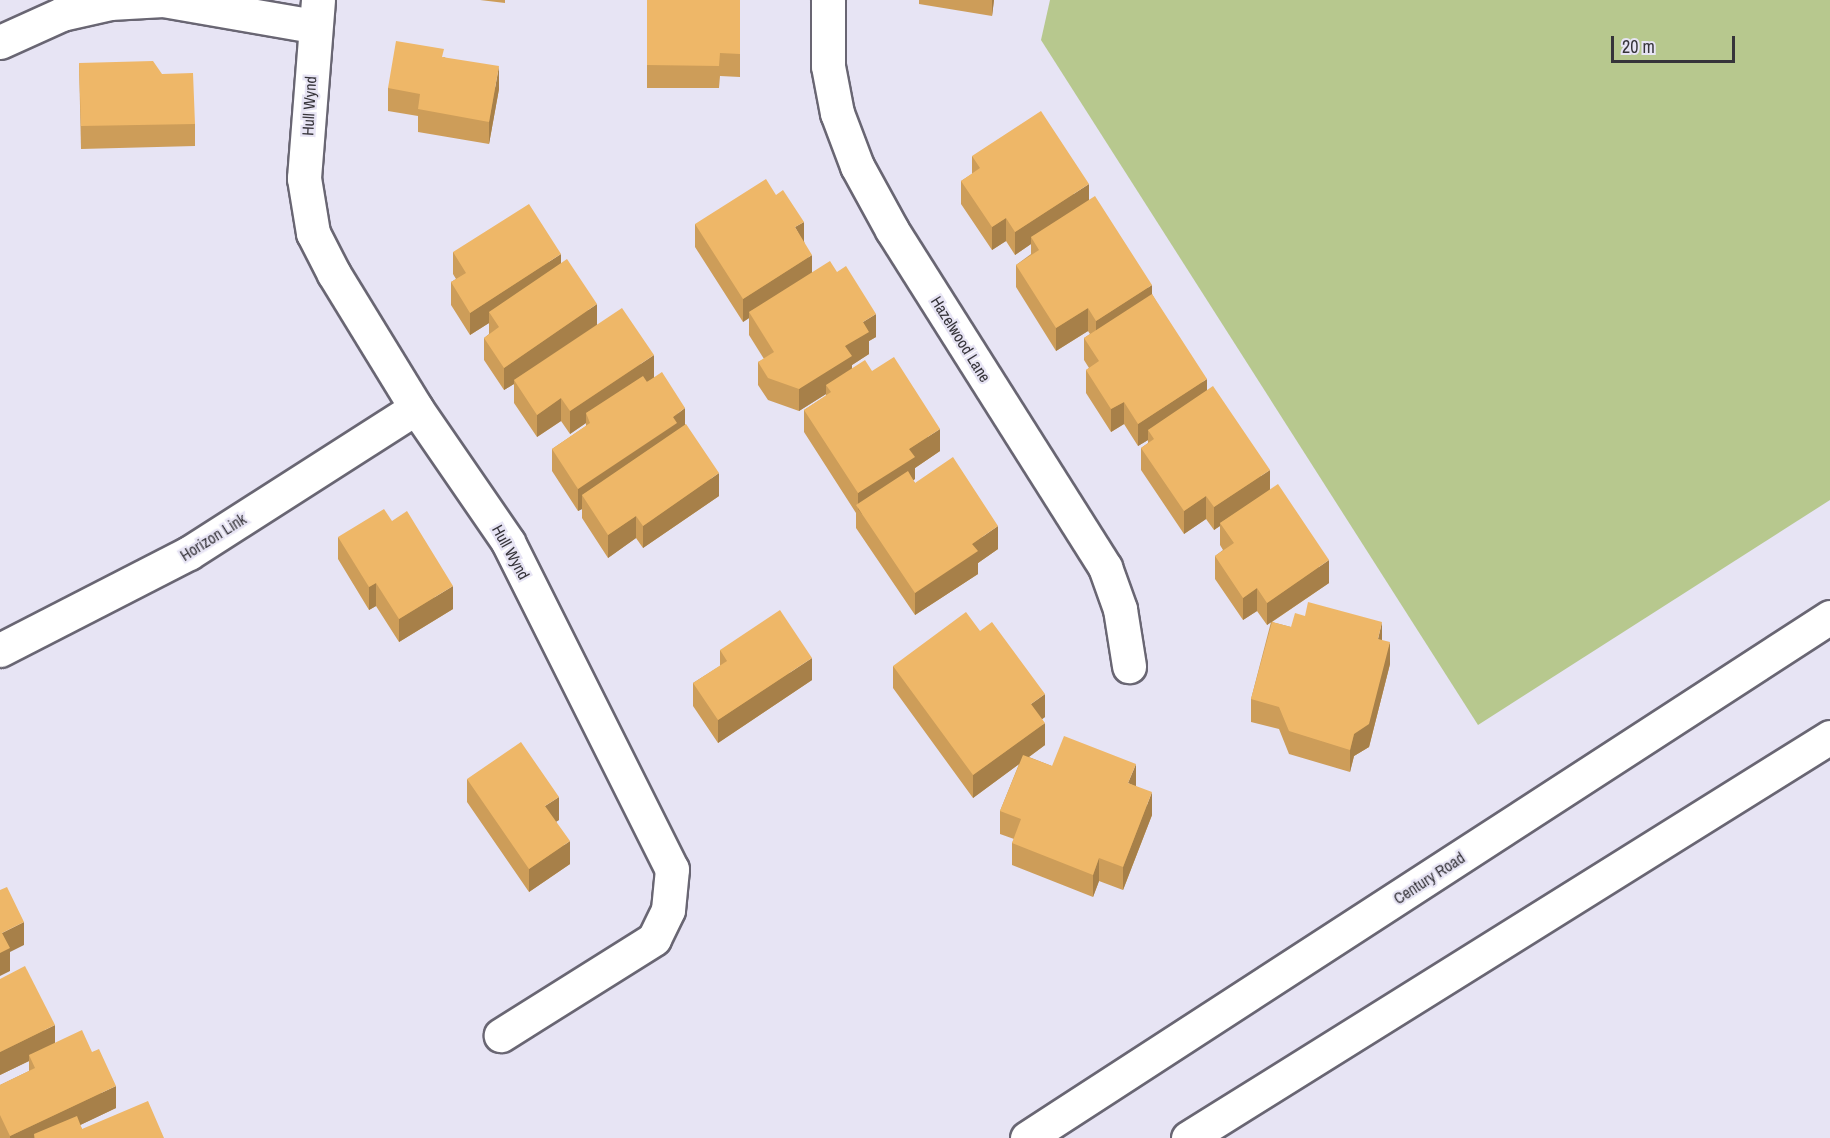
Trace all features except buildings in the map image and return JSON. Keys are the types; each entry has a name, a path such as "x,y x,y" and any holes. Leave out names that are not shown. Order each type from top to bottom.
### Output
{"street":[{"path":"0,42 62,14 110,3 163,0 315,13"},
{"name":"Hazelwood Lane","path":"828,0 828,66 837,113 857,166 892,230 1105,567 1120,609 1129,666"},
{"name":"Hull Wynd","path":"315,13 304,178 314,233 334,274 416,408 508,542 672,869 668,910 654,939 501,1035"},
{"name":"Horizon Link","path":"0,650 189,553 416,408"},
{"name":"Century Road","path":"1027,1138 1830,617"},
{"path":"1188,1138 1830,737"}],"green space":[{"path":"1050,0 1830,0 1830,500 1478,725 1041,40"}]}
